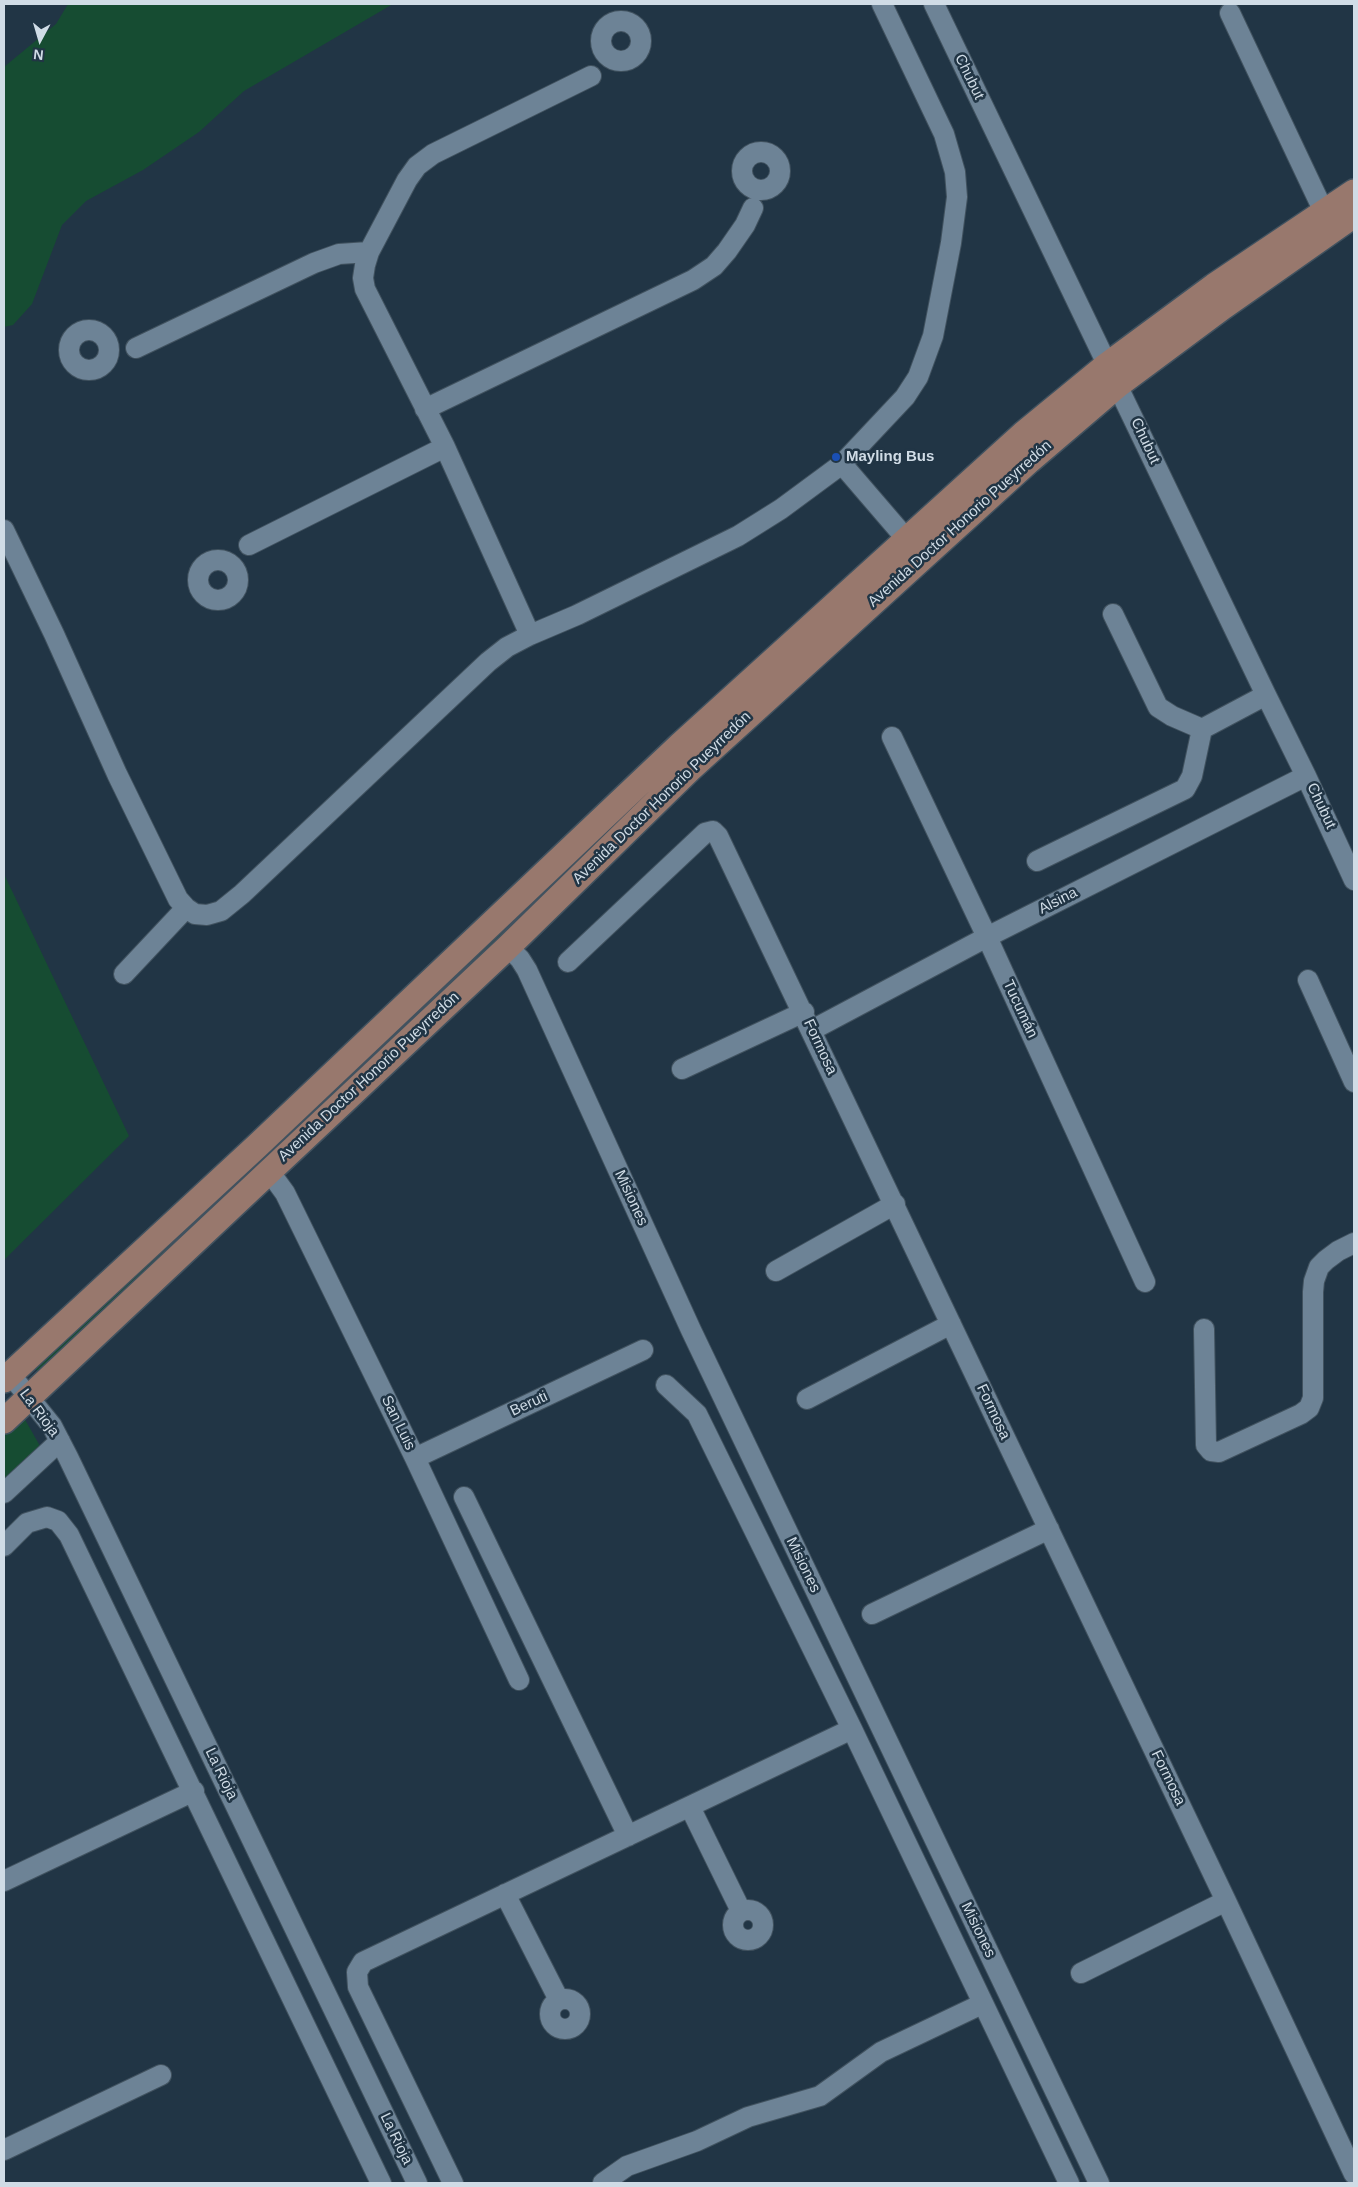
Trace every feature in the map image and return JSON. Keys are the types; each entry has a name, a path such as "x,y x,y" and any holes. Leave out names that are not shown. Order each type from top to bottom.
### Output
{"main road":[{"name":"Avenida Doctor Honorio Pueyrredón","path":"4,1421 508,947 689,770 1029,460 1113,375 1214,286 1354,192"},
{"name":"Avenida Doctor Honorio Pueyrredón","path":"7,1377 257,1146 673,752 906,538 1023,434 1113,375 1223,307 1354,215"}],"street":[{"path":"4,530 54,634 117,774 178,899 195,914 207,915 221,912 488,662 530,635 577,615 738,536 781,509 842,464 905,397 918,377 933,336 951,243 957,197 954,172 944,134 882,4"},
{"name":"Chubut","path":"934,4 1306,776 1354,880"},
{"path":"1230,14 1324,212"},
{"path":"530,635 444,447 365,290 363,278 369,252 407,180 417,166 433,154 591,76 632,58 640,48 640,35 632,24 620,21 608,26 601,37 603,50 597,68 591,76"},
{"path":"603,50 612,59 626,61"},
{"path":"425,409 694,280 714,266 727,251 754,208 778,179 779,166 773,156 761,152 749,156 745,161 742,173 752,194 754,208"},
{"path":"747,184 758,189 769,188"},
{"path":"136,348 125,348 108,341 104,336 92,330 79,333 71,342 70,355 77,366 90,370 102,366 314,262 339,254 369,252"},
{"path":"102,366 109,354 108,341"},
{"path":"249,546 242,554 236,572 238,584 231,596 219,600 206,596 199,586 199,573 208,563 249,546 444,447"},
{"path":"842,464 922,557"},
{"path":"214,560 227,562 236,572"},
{"path":"1113,614 1158,707 1172,716 1202,729"},
{"path":"1202,729 1266,695"},
{"path":"1037,861 1185,790 1192,776 1202,729"},
{"name":"Tucumán","path":"892,737 987,937 1145,1282"},
{"name":"Alsina","path":"682,1069 808,1021 987,937 1306,776"},
{"name":"Formosa","path":"568,962 705,833 713,831 718,836 808,1021 1354,2174"},
{"path":"124,974 186,908"},
{"name":"Misiones","path":"508,947 520,959 526,970 691,1330 1099,2183"},
{"path":"1308,980 1354,1079"},
{"name":"San Luis","path":"269,1171 285,1193 415,1458 519,1680"},
{"path":"776,1271 894,1204"},
{"path":"1204,1330 1206,1445 1211,1451 1219,1452 1301,1414 1309,1408 1313,1398 1314,1280 1319,1267 1326,1260 1338,1250 1354,1243"},
{"path":"807,1399 952,1324"},
{"name":"Beruti","path":"415,1458 644,1350"},
{"name":"La Rioja","path":"7,1377 52,1426 60,1440 417,2183"},
{"path":"666,1385 697,1414 852,1729 1069,2183"},
{"path":"4,1493 60,1440"},
{"path":"464,1497 628,1836"},
{"path":"4,1546 27,1523 48,1517 58,1521 69,1535 194,1791 381,2183"},
{"path":"872,1614 1049,1529"},
{"path":"452,2183 358,1986 357,1972 364,1962 852,1729"},
{"path":"4,1879 194,1791"},
{"path":"690,1807 741,1911"},
{"path":"505,1894 559,2000"},
{"path":"1081,1973 1226,1901"},
{"path":"603,2183 627,2166 697,2141 748,2117 820,2096 881,2052 982,2004"},
{"path":"4,2150 161,2075"}],"green space":[{"path":"68,4 393,4 244,91 199,132 143,170 86,201 62,225 32,304 13,325 4,327 4,67 56,24"},
{"path":"900,557 38,1372 35,1368 492,936"},
{"path":"4,874 129,1136 4,1260"},
{"path":"23,1416 40,1446 4,1485 4,1434"}],"place":[{"name":"Mayling Bus","path":"836,457"}]}
